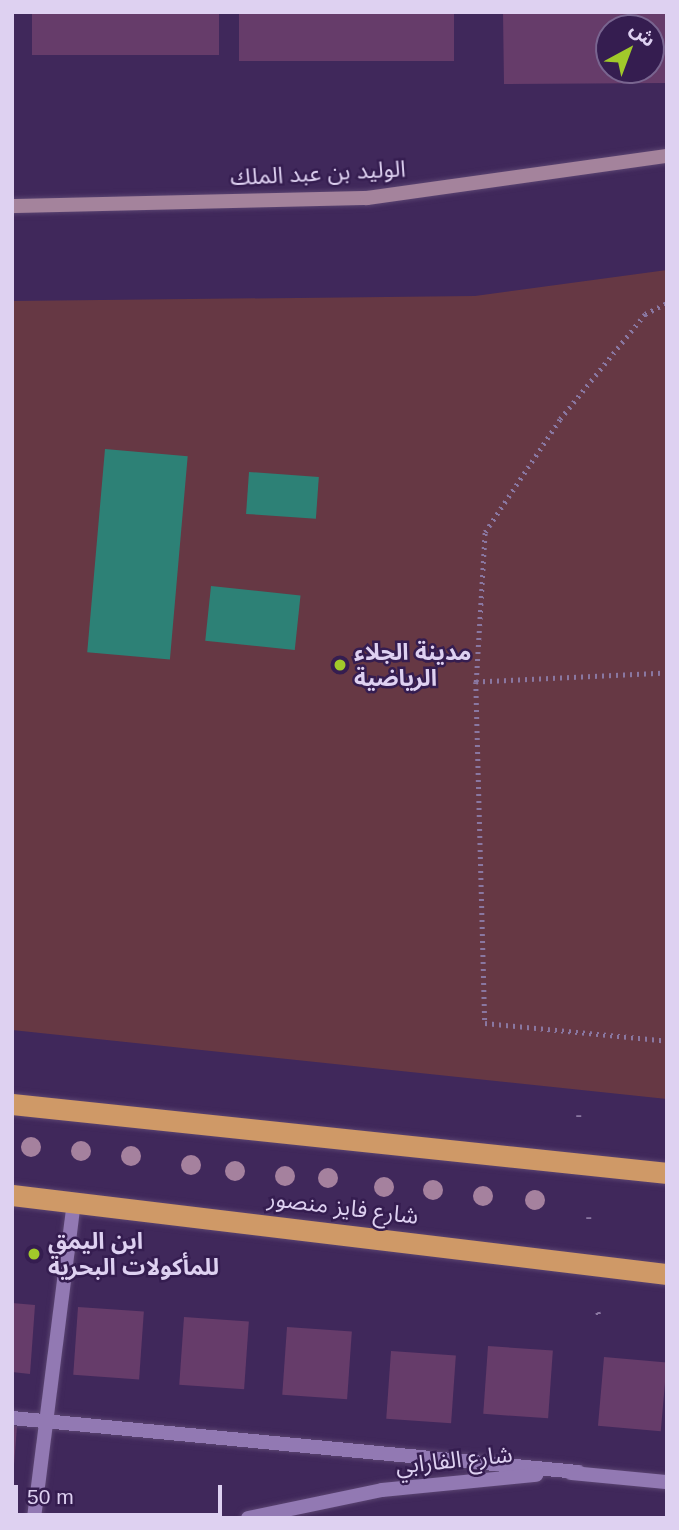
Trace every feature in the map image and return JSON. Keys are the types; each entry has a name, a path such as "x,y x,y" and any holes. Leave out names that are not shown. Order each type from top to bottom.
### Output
{"highway":[{"path":"12,1104 667,1173"},
{"name":"شارع فايز منصور","path":"12,1195 667,1274"}],"main road":[{"name":"الوليد بن عبد الملك","path":"12,206 367,198 667,156"}],"street":[{"path":"34,1518 43,1421 75,1201"},
{"path":"12,1418 578,1472"},
{"name":"شارع الفارابي","path":"249,1518 382,1490 578,1472 667,1482"}],"path":[{"path":"667,303 645,314 561,419 485,532 475,682 485,1023 667,1041"},
{"path":"475,682 667,673"}],"shaded area":[{"name":"مدينة الجلاء الرياضية","path":"667,270 667,1099 12,1030 12,301 475,296"},
{"path":"105,449 188,456 170,659 87,652"},
{"path":"249,472 319,477 316,519 246,514"},
{"path":"211,586 301,595 295,650 205,641"}],"building":[{"path":"32,12 219,12 219,55 32,55"},
{"path":"239,12 454,12 454,61 239,61"},
{"path":"503,12 667,12 667,83 665,14 595,14 595,83 504,84"},
{"path":"12,1303 35,1305 30,1374 12,1372"},
{"path":"78,1307 144,1312 139,1379 73,1375"},
{"path":"184,1317 249,1322 244,1389 179,1385"},
{"path":"287,1327 352,1332 347,1399 282,1395"},
{"path":"488,1346 553,1351 548,1418 483,1414"},
{"path":"391,1351 456,1356 451,1423 386,1419"},
{"path":"604,1357 667,1362 661,1431 598,1426"},
{"path":"12,1425 17,1426 14,1465 12,1465"}],"place":[{"name":"مدينة الجلاء الرياضية","path":"340,665"},
{"name":"ابن اليمق للمأكولات البحرية","path":"34,1254"}]}
